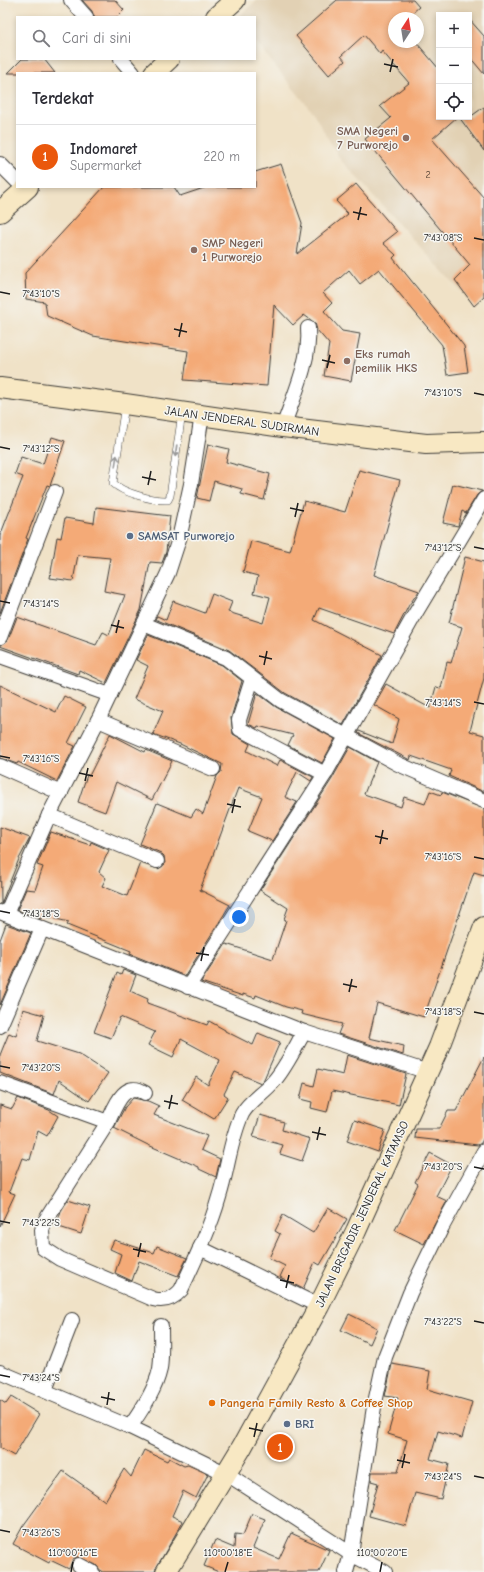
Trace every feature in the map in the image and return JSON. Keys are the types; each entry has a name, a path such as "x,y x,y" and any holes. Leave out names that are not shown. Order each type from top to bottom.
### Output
{"main road":[{"path":"217,16 235,0"},
{"path":"155,72 168,60"},
{"path":"0,212 21,188"},
{"name":"JALAN JENDERAL SUDIRMAN","path":"0,388 125,404 283,427 426,444 484,442"},
{"name":"JALAN BRIGADIR JENDERAL KATAMSO","path":"166,1572 227,1474 319,1306 356,1231 439,1047 484,927"}],"street":[{"path":"71,0 85,16"},
{"path":"123,60 132,72"},
{"path":"0,164 16,179"},
{"path":"283,427 298,386 307,348 308,328"},
{"path":"202,415 191,484 179,539 168,573 98,720 49,815 3,913 304,1032 428,1072"},
{"path":"0,638 55,492"},
{"path":"188,986 325,774 415,614 484,499"},
{"path":"144,624 226,658 280,700 398,764 484,800"},
{"path":"0,656 110,695"},
{"path":"252,679 239,720 240,729 325,774"},
{"path":"98,720 213,769"},
{"path":"0,766 61,793"},
{"path":"49,815 157,861"},
{"path":"0,1026 42,929"},
{"path":"145,1093 137,1088 129,1089 118,1100 108,1122 45,1220 42,1230 43,1248 60,1259 153,1300 163,1302 177,1295 181,1290 200,1248 219,1196 232,1142 243,1113 254,1099 275,1080 289,1060 304,1032"},
{"path":"0,1083 108,1122"},
{"path":"346,1572 351,1554 374,1407 385,1357 410,1293 442,1227 484,1151"},
{"path":"200,1248 319,1306"},
{"path":"45,1390 72,1320"},
{"path":"130,1427 147,1402 158,1376 161,1326"},
{"path":"0,1372 130,1427 227,1474 351,1554 385,1572"},
{"path":"79,1565 92,1572"}],"lane":[{"path":"125,404 113,483 123,491 161,500 168,500 170,496 182,413"}],"shaded area":[{"name":"SMA Negeri 7 Purworejo","path":"257,0 484,0 484,297 474,306 340,159 314,114 256,42 256,16 239,16"}],"building":[{"path":"82,0 115,0 124,10 118,16 94,16 92,11"},
{"path":"337,0 413,0 419,7 413,12 388,12 388,48 421,48 436,65 436,120 454,120 432,139 484,198 484,297 474,306 455,280 470,265 365,139 391,118 380,106 409,83 382,51 380,54 364,35 341,56 345,61 329,75 296,36"},
{"path":"472,22 484,36 484,74 472,60"},
{"path":"21,60 45,60 54,72 16,72 8,73"},
{"path":"484,107 484,151 461,120 472,120 472,116"},
{"path":"281,164 302,223 297,254 348,214 336,201 356,184 397,232 383,243 396,255 393,258 464,346 468,372 447,375 442,345 379,269 360,284 349,270 323,293 332,303 324,311 342,331 360,334 351,381 324,376 329,344 317,330 315,323 304,315 293,325 274,305 267,386 184,380 188,351 93,336 47,316 45,302 26,299 25,273 103,188 175,188 180,196 204,188 256,188 256,172"},
{"path":"52,437 65,441 50,486 47,485 26,538 28,539 0,613 0,536 23,477 15,474 21,457 43,464"},
{"path":"208,444 229,449 226,462 270,474 264,500 241,494 242,489 214,481 209,501 197,498"},
{"path":"359,470 400,480 374,575 419,591 409,605 394,634 319,608 314,620 382,655 343,725 285,693 229,650 155,619 157,616 166,620 173,601 205,613 212,594 232,602 228,612 263,623 270,597 254,593 258,576 243,572 251,541 290,551 304,501 345,512"},
{"path":"453,484 482,491 477,495 466,513 462,511 458,526 443,523"},
{"path":"96,507 170,516 166,552 162,563 150,562 141,610 106,683 79,670 78,674 0,646 8,640 17,617 96,645 103,632 109,635 125,595 104,591 110,558 78,555 73,581 50,578 57,537 61,538 65,518 94,523"},
{"path":"465,557 484,562 484,678 470,731 484,735 484,792 449,776 451,770 411,756 410,760 358,733 359,731 392,744 399,719 374,705 386,684 430,708 436,687 441,688 447,662 451,663 462,627 449,623"},
{"path":"148,635 222,665 242,681 231,718 233,734 250,744 247,751 277,766 280,760 313,777 311,781 297,772 285,797 297,802 272,841 248,831 262,797 238,788 200,890 230,905 185,976 130,954 131,951 67,925 69,922 43,916 41,919 17,910 26,889 35,890 43,867 37,865 51,832 90,845 91,842 109,850 99,872 106,878 102,886 127,896 140,863 158,869 165,864 164,856 161,853 140,844 157,803 191,817 196,809 203,814 217,776 221,772 222,764 180,744 153,734 163,711 134,699 148,666 136,660"},
{"path":"0,685 56,712 64,696 86,707 68,743 75,746 57,781 18,762 17,764 0,758"},
{"path":"257,693 276,707 335,739 322,763 288,745 293,735 258,726 257,728 248,724"},
{"path":"110,734 145,752 146,750 172,761 152,800 116,782 105,812 78,802 87,775 89,776"},
{"path":"350,747 377,762 364,794 401,807 404,797 425,804 430,791 441,795 442,792 484,809 484,875 474,872 424,1017 377,1003 369,1038 404,1046 403,1055 338,1034 342,1024 301,1014 302,1011 286,1007 256,995 255,998 243,994 243,996 201,982 226,944 273,959 286,920 284,919 288,908 260,890 332,779"},
{"path":"0,827 30,838 19,859 1,904"},
{"path":"6,924 31,933 0,1005 0,940"},
{"path":"123,970 136,975 130,991 148,999 147,1003 207,1025 209,1021 253,1045 258,1033 280,1042 261,1083 235,1072 224,1094 228,1097 214,1119 182,1100 196,1077 208,1085 220,1060 181,1039 173,1057 148,1045 155,1032 120,1017 111,1038 94,1032 117,973 121,975"},
{"path":"23,1009 44,1015 37,1041 79,1054 108,1073 89,1101 59,1080 54,1094 0,1073 0,1055 9,1033 16,1036"},
{"path":"347,1055 406,1074 399,1105 332,1091 327,1112 311,1108 312,1102 300,1099 304,1083 314,1086 318,1069 343,1075"},
{"path":"484,1057 484,1137 481,1143 478,1145 415,1138 416,1129 439,1129 448,1111 456,1111"},
{"path":"18,1098 49,1110 58,1116 47,1136 38,1131 30,1160 22,1158 9,1192 15,1194 0,1226 0,1105 12,1109"},
{"path":"133,1098 148,1101 159,1106 154,1115 207,1136 201,1150 220,1159 216,1177 199,1169 199,1167 148,1145 114,1128 125,1107"},
{"path":"260,1115 284,1122 282,1130 310,1139 302,1161 280,1154 283,1145 253,1137"},
{"path":"354,1120 385,1130 378,1152 347,1141"},
{"path":"430,1153 452,1165 436,1196 447,1201 424,1244 395,1230 418,1184 415,1182"},
{"path":"68,1200 90,1207 81,1234 56,1226 61,1211"},
{"path":"328,1208 347,1219 320,1265 315,1262 303,1289 280,1277 285,1266 269,1258 280,1234 275,1231 283,1215 313,1233"},
{"path":"114,1240 154,1253 157,1246 187,1258 178,1276 139,1261 132,1281 115,1273 121,1254 110,1249"},
{"path":"349,1314 377,1328 370,1344 341,1330"},
{"path":"392,1364 430,1371 427,1389 472,1402 462,1438 438,1431 430,1459 449,1464 441,1499 415,1493 406,1526 369,1516 378,1483 371,1481 372,1472 398,1472 407,1440 388,1434 398,1398 385,1396"},
{"path":"11,1397 39,1414 14,1456 0,1448 0,1400 6,1404"},
{"path":"144,1450 167,1461 169,1458 184,1466 188,1465 208,1474 196,1498 183,1491 172,1516 183,1521 154,1572 102,1572 96,1565 79,1557 75,1557 69,1569 50,1560 49,1563 13,1544 23,1526 63,1471 105,1501 124,1469 131,1477"},
{"path":"252,1514 265,1519 253,1548 279,1559 291,1533 329,1550 319,1572 219,1572 204,1566 215,1540 234,1548 235,1534 243,1535"}],"place":[{"name":"SMA Negeri 7 Purworejo","path":"406,138"},
{"name":"SMP Negeri 1 Purworejo","path":"194,250"},
{"name":"Eks rumah pemilik HKS","path":"347,361"},
{"name":"SAMSAT Purworejo","path":"130,536"},
{"name":"Pangena Family Resto & Coffee Shop","path":"212,1403"},
{"name":"BRI","path":"287,1424"},
{"name":"Indomaret","path":"280,1447"}]}
